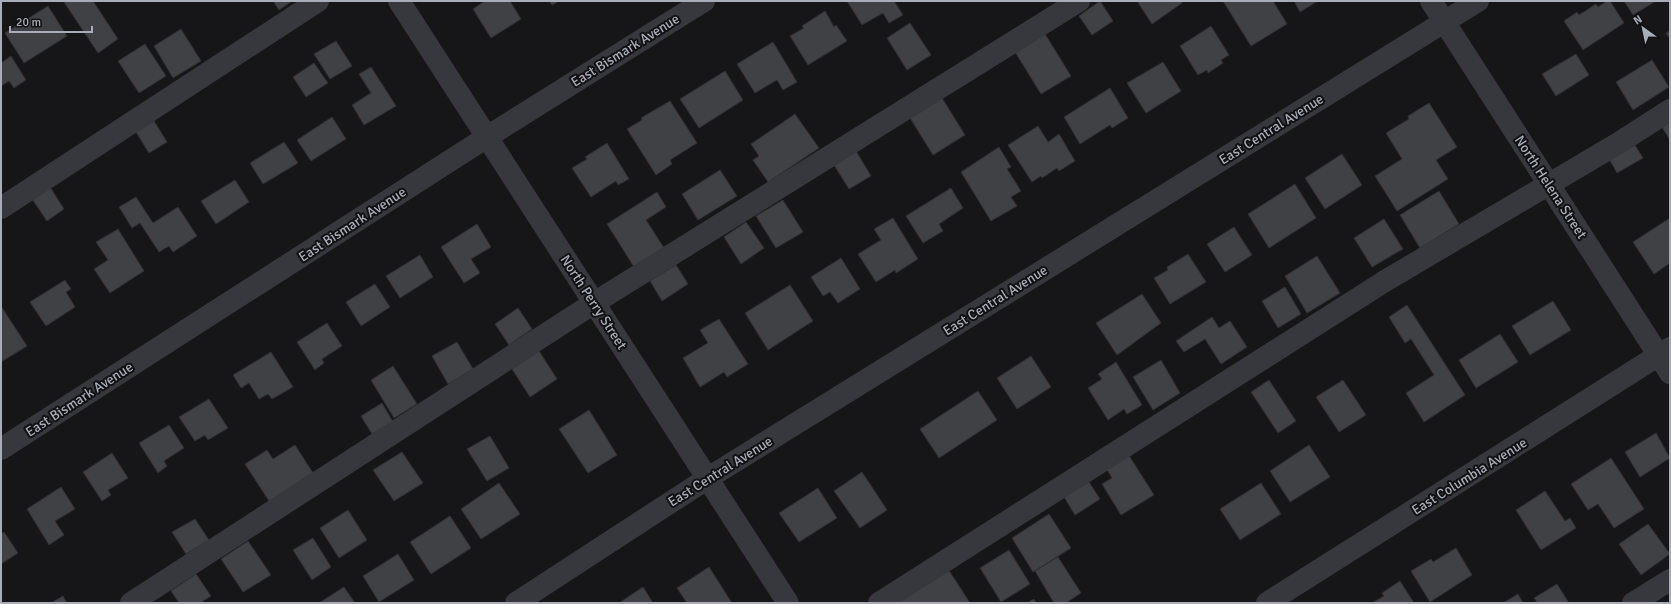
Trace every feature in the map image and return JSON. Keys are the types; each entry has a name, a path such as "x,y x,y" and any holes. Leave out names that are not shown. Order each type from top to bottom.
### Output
{"street":[{"path":"1,208 318,1"},
{"name":"North Perry Street","path":"399,1 788,603"},
{"name":"East Bismark Avenue","path":"1,449 486,137 704,1"},
{"path":"131,603 594,303 1079,1"},
{"name":"North Helena Street","path":"1432,1 1549,183 1664,352 1670,373"},
{"name":"East Central Avenue","path":"516,603 708,478 1478,1"},
{"path":"879,603 1385,281 1617,144 1670,110"},
{"name":"East Columbia Avenue","path":"1267,603 1664,352"},
{"path":"1633,603 1670,580"}],"building":[{"path":"93,1 118,39 98,53 64,2"},
{"path":"273,1 292,1 279,10"},
{"path":"485,1 510,1 521,19 491,38 473,9"},
{"path":"549,1 559,1 552,5"},
{"path":"847,1 894,1 903,15 889,23 883,13 862,25"},
{"path":"1100,1 1113,21 1092,35 1079,16"},
{"path":"1137,1 1181,1 1182,3 1152,24"},
{"path":"1223,1 1273,1 1287,24 1251,46"},
{"path":"1294,1 1318,1 1300,12"},
{"path":"1607,1 1610,1 1624,23 1583,50 1564,21 1577,12 1579,15 1596,4 1598,7"},
{"path":"1624,1 1656,1 1633,15"},
{"path":"48,6 67,36 24,63 5,33"},
{"path":"825,11 834,27 836,25 847,41 808,65 790,36 804,28 802,26"},
{"path":"910,23 931,55 907,70 887,38"},
{"path":"1211,26 1229,55 1221,60 1223,63 1208,73 1207,70 1198,75 1180,46"},
{"path":"181,29 201,61 173,78 154,46"},
{"path":"1670,31 1670,39 1666,33"},
{"path":"1045,34 1071,76 1041,94 1015,52"},
{"path":"336,41 352,66 330,79 314,54"},
{"path":"773,42 797,82 783,90 777,80 755,93 737,64"},
{"path":"145,44 166,76 139,93 118,61"},
{"path":"1576,54 1589,75 1556,96 1542,74"},
{"path":"11,56 26,80 14,88 9,81 1,86 1,63"},
{"path":"1652,60 1669,87 1633,110 1616,82"},
{"path":"1163,62 1181,91 1146,113 1127,83"},
{"path":"314,63 328,83 306,97 293,77"},
{"path":"371,67 396,106 364,125 352,105 371,93 359,74"},
{"path":"725,71 743,100 699,128 680,99"},
{"path":"1110,88 1128,118 1112,128 1110,125 1080,144 1064,117"},
{"path":"942,98 965,135 933,155 910,118"},
{"path":"670,101 697,143 670,160 672,164 656,175 627,129 642,120 641,118"},
{"path":"1429,103 1457,147 1436,160 1448,179 1397,211 1375,176 1402,159 1386,133 1409,119 1408,116"},
{"path":"795,114 819,148 768,182 753,160 759,156 751,144"},
{"path":"332,117 346,139 311,161 297,140"},
{"path":"1670,118 1670,140 1660,124"},
{"path":"154,121 167,142 149,153 136,132"},
{"path":"1038,126 1048,142 1059,134 1075,161 1059,171 1057,168 1042,178 1041,176 1032,182 1008,145"},
{"path":"284,142 298,163 263,184 250,163"},
{"path":"1633,142 1643,158 1617,173 1608,157"},
{"path":"607,143 629,179 618,185 616,181 591,197 572,168 587,159 585,157"},
{"path":"999,147 1011,167 1007,169 1021,191 1011,197 1017,206 991,221 961,172"},
{"path":"856,151 871,176 849,189 834,165"},
{"path":"1342,154 1362,185 1325,209 1305,178"},
{"path":"720,170 737,196 698,220 682,194"},
{"path":"235,180 249,202 216,224 201,201"},
{"path":"1295,184 1316,218 1269,248 1248,214"},
{"path":"50,187 64,209 47,221 32,199"},
{"path":"951,188 963,208 939,224 943,231 923,243 906,216"},
{"path":"1439,191 1459,224 1420,248 1400,215"},
{"path":"657,192 666,207 646,220 664,248 634,267 607,224"},
{"path":"136,197 153,223 178,207 197,236 173,252 169,246 159,252 140,223 132,228 119,207"},
{"path":"783,200 803,232 776,248 756,216"},
{"path":"893,218 918,259 896,273 895,270 876,282 858,254 881,240 874,229"},
{"path":"1670,218 1670,263 1654,274 1633,242"},
{"path":"1384,219 1403,249 1372,267 1354,238"},
{"path":"746,222 764,248 741,264 724,237"},
{"path":"477,224 491,247 471,259 480,273 464,283 441,247"},
{"path":"1234,227 1252,255 1225,272 1207,244"},
{"path":"118,229 144,271 110,293 94,269 108,260 96,242"},
{"path":"1188,254 1206,282 1170,304 1154,278 1168,270 1167,267"},
{"path":"420,255 433,277 400,298 386,276"},
{"path":"1317,256 1340,293 1307,313 1285,276"},
{"path":"841,258 860,289 838,303 830,292 823,296 811,277"},
{"path":"676,265 688,284 662,301 650,281"},
{"path":"65,280 71,289 66,292 75,307 46,326 30,302"},
{"path":"375,284 390,307 361,326 346,302"},
{"path":"790,285 813,321 768,350 745,313"},
{"path":"1285,287 1301,314 1278,328 1262,301"},
{"path":"1142,294 1161,323 1117,355 1096,323"},
{"path":"1553,301 1571,330 1530,355 1512,326"},
{"path":"1407,305 1465,395 1424,422 1406,393 1434,375 1411,339 1405,343 1389,317"},
{"path":"1,306 27,346 1,362"},
{"path":"518,308 532,329 509,345 495,324"},
{"path":"1212,317 1219,328 1230,321 1247,347 1221,364 1205,339 1184,352 1176,341"},
{"path":"719,319 748,364 727,377 724,372 700,387 683,358 708,343 700,330"},
{"path":"327,323 342,346 322,359 324,363 315,370 297,342"},
{"path":"1500,334 1518,362 1476,388 1459,360"},
{"path":"457,342 473,369 448,384 432,356"},
{"path":"539,351 557,379 530,397 512,369"},
{"path":"271,352 293,387 272,399 268,394 259,399 249,383 241,388 233,375"},
{"path":"1031,356 1051,387 1017,409 997,378"},
{"path":"1161,360 1180,393 1153,410 1133,377"},
{"path":"1116,362 1142,405 1127,414 1124,409 1108,420 1088,388 1102,379 1098,374"},
{"path":"393,366 417,404 394,418 371,380"},
{"path":"1269,380 1296,421 1278,433 1251,392"},
{"path":"1343,380 1366,415 1339,432 1316,397"},
{"path":"978,391 997,420 939,458 920,429"},
{"path":"209,399 228,428 208,440 205,435 195,441 179,417"},
{"path":"382,403 393,422 372,434 361,416"},
{"path":"589,410 617,455 588,473 559,429"},
{"path":"169,425 184,448 164,461 167,466 158,473 139,443"},
{"path":"1656,433 1670,458 1640,477 1625,452"},
{"path":"490,436 509,468 487,481 467,449"},
{"path":"295,445 313,473 269,501 245,464 267,450 273,459"},
{"path":"1309,445 1330,477 1290,502 1270,471"},
{"path":"402,452 423,483 394,501 373,470"},
{"path":"112,453 128,478 108,490 111,495 102,501 83,472"},
{"path":"1128,454 1154,495 1121,515 1102,484 1112,478 1106,468"},
{"path":"1611,458 1644,509 1614,528 1598,504 1588,510 1571,484"},
{"path":"862,472 887,510 860,528 834,491"},
{"path":"1089,482 1100,499 1075,515 1064,497"},
{"path":"499,483 520,514 481,539 461,509"},
{"path":"1261,483 1281,514 1240,540 1220,509"},
{"path":"61,487 75,509 55,521 64,535 49,545 27,509"},
{"path":"818,488 837,518 799,542 779,513"},
{"path":"1545,491 1565,521 1570,518 1576,528 1541,550 1516,510"},
{"path":"348,510 367,540 339,558 320,528"},
{"path":"1049,514 1071,548 1033,572 1012,538"},
{"path":"450,516 471,548 431,574 410,542"},
{"path":"195,519 209,540 186,554 172,532"},
{"path":"1648,524 1670,554 1641,575 1619,544"},
{"path":"4,532 18,553 1,564 1,534"},
{"path":"313,538 331,567 312,580 293,550"},
{"path":"248,541 271,575 243,592 221,559"},
{"path":"1456,548 1472,575 1430,602 1411,571 1431,559 1433,562"},
{"path":"1009,550 1030,584 1001,602 980,568"},
{"path":"398,554 414,580 379,602 363,576"},
{"path":"1058,557 1081,593 1066,603 1054,603 1035,571"},
{"path":"709,567 732,603 687,603 677,588"},
{"path":"948,569 970,603 896,603"},
{"path":"196,574 211,596 200,603 179,603 171,591"},
{"path":"1400,581 1414,603 1372,603 1384,596 1382,593"},
{"path":"1557,584 1569,603 1538,603 1534,598"},
{"path":"344,587 355,603 319,603"},
{"path":"643,587 653,603 619,603"},
{"path":"1518,594 1523,603 1503,603"},
{"path":"63,596 67,603 51,603"},
{"path":"1034,599 1036,603 1027,603"}]}
